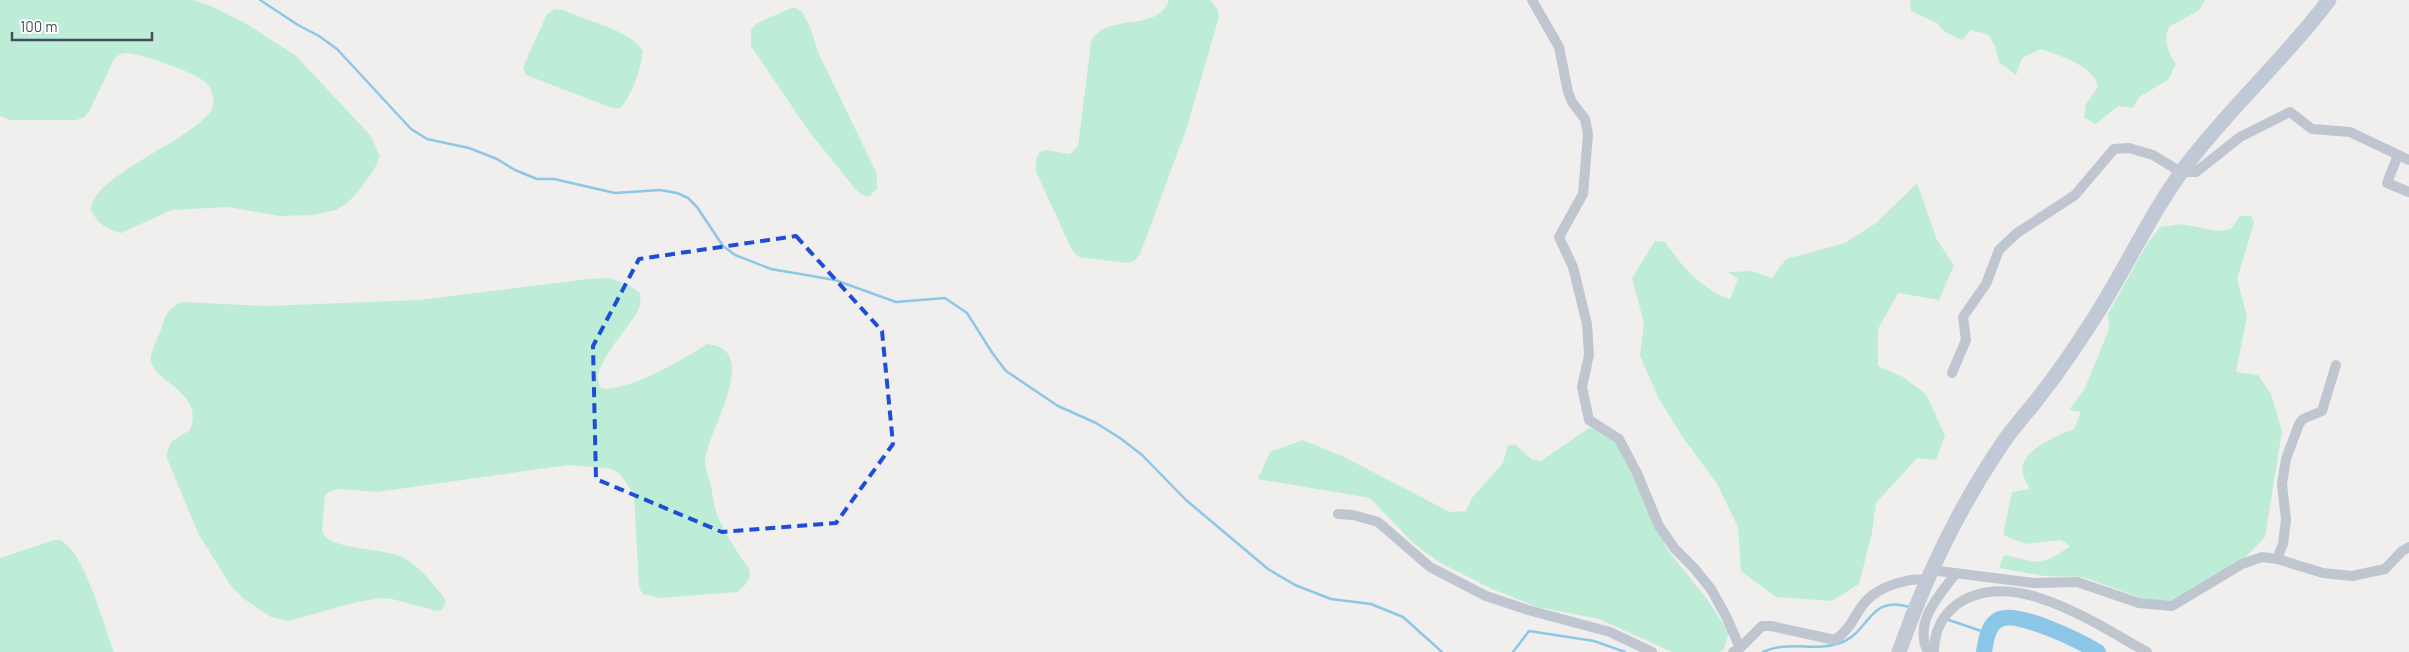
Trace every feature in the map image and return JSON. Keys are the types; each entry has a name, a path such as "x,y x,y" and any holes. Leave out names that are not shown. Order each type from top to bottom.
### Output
{"street":[{"path":"1532,0 1559,47 1568,92 1572,102 1585,119 1588,134 1583,194 1559,237 1573,267 1587,324 1589,355 1582,387 1590,420 1619,439 1637,473 1659,526 1675,549 1711,589 1727,618 1737,650 1762,626 1771,626 1834,640 1848,630 1868,599 1893,585 1928,575 1956,573 2034,583 2077,582 2139,604 2172,606 2242,564 2262,557 2278,559 2323,573 2352,576 2385,569 2402,550 2409,547"},
{"path":"1899,652 1928,575 1956,519 1983,473 2004,441 2071,353 2108,298 2155,213 2181,172 2217,127 2308,28 2329,0"},
{"path":"1952,373 1966,340 1963,317 1986,284 1999,250 2017,233 2075,195 2116,148 2129,148 2153,155 2181,172 2196,172 2240,137 2290,112 2312,129 2350,132 2409,160"},
{"path":"2398,155 2387,183 2409,192"},
{"path":"2278,559 2283,544 2286,520 2282,484 2286,459 2299,424 2303,419 2322,411 2336,365"},
{"path":"1338,514 1353,515 1378,522 1430,567 1486,596 1528,610 1610,632 1652,652"},
{"path":"1928,652 1922,635 1925,622 1935,603 1956,573"},
{"path":"1934,652 1938,627 1946,613 1978,593 2013,593 2040,598 2072,609 2147,652"}],"highlighted area":[{"path":"796,236 882,331 893,444 836,523 722,532 596,479 593,346 639,259"}],"green space":[{"path":"0,0 193,0 211,6 247,24 296,56 370,135 380,156 374,170 357,193 346,204 336,210 313,215 280,216 228,207 172,210 121,233 111,230 99,222 93,215 91,210 96,197 108,183 190,130 205,118 213,106 211,90 200,78 180,69 143,56 123,53 114,59 89,112 83,118 76,120 9,120 0,116"},
{"path":"1169,0 1210,0 1218,10 1219,17 1186,130 1140,254 1134,261 1127,263 1079,257 1072,250 1037,174 1037,160 1040,152 1046,150 1070,154 1078,146 1091,42 1098,33 1108,27 1154,17 1163,10"},
{"path":"1910,0 2205,0 2199,10 2169,27 2166,42 2176,64 2168,80 2139,97 2133,108 2118,106 2096,124 2084,118 2086,104 2098,87 2095,79 2083,67 2066,58 2041,49 2022,58 2016,75 1999,62 1995,46 1989,35 1971,30 1962,40 1945,32 1937,23 1911,11"},
{"path":"794,7 802,12 810,27 818,52 877,174 877,188 870,196 865,196 857,191 808,130 751,46 751,30 757,23"},
{"path":"555,9 563,10 618,31 636,43 643,51 636,81 630,95 621,108 612,108 526,75 523,67 547,14"},
{"path":"1917,183 1937,240 1954,265 1939,300 1898,293 1878,329 1878,366 1903,377 1926,394 1945,436 1936,460 1917,458 1876,503 1872,533 1859,584 1832,601 1776,597 1741,571 1738,527 1717,484 1682,436 1659,399 1640,356 1644,323 1632,278 1655,241 1665,242 1693,276 1711,290 1730,299 1738,279 1728,272 1752,271 1772,278 1786,259 1845,243 1876,223"},
{"path":"2240,216 2251,216 2254,223 2237,279 2247,316 2236,372 2258,375 2271,394 2282,431 2265,537 2242,561 2175,600 2153,602 2083,577 2044,576 1999,568 2004,555 2038,561 2052,558 2070,546 2061,540 2025,544 2003,535 2012,492 2030,489 2023,475 2023,466 2026,458 2032,451 2049,440 2074,429 2081,412 2069,410 2085,388 2109,329 2108,314 2147,244 2160,227 2181,224 2218,231 2231,229"},
{"path":"610,278 632,287 640,293 640,305 636,314 605,358 598,379 601,388 624,386 639,380 670,366 707,344 724,349 731,361 732,377 707,450 705,463 717,515 729,539 749,569 750,576 746,584 737,592 660,598 643,594 639,588 634,494 619,473 608,468 568,465 377,492 339,489 328,492 325,496 322,532 327,538 346,545 402,557 425,575 444,597 446,602 442,610 437,611 392,599 380,598 353,603 288,621 271,617 244,599 231,586 199,535 166,456 171,442 190,430 193,416 190,405 184,396 152,366 153,347 165,317 173,307 182,302 266,306 419,300 588,279"},
{"path":"1589,428 1601,430 1621,445 1667,549 1706,598 1729,632 1724,649 1720,652 1672,652 1599,619 1537,607 1492,589 1439,562 1413,543 1370,498 1258,479 1270,452 1303,440 1344,457 1450,512 1466,511 1472,498 1503,463 1508,445 1516,445 1531,459 1541,461"},
{"path":"54,540 60,540 69,547 78,559 93,591 114,652 0,652 0,558"}],"waterway":[{"path":"260,0 337,49 411,129 427,139 469,148 497,159 515,170 537,179 554,179 615,193 660,190 677,193 688,198 697,207 723,246 735,255 771,269 835,280 896,302 945,298 967,313 1006,371 1058,406 1096,423 1120,438 1142,455 1186,500 1268,569 1295,585 1331,599 1371,604 1403,617 1442,652"},
{"path":"1763,652 1782,647 1821,647 1840,643 1850,638 1878,610 1896,604 1910,607"},
{"path":"1984,652 1990,628 1996,621 2009,618 2021,619 2049,628 2098,652"},
{"path":"1946,619 1987,633"},
{"path":"1513,652 1529,631 1594,641 1625,652"}]}
